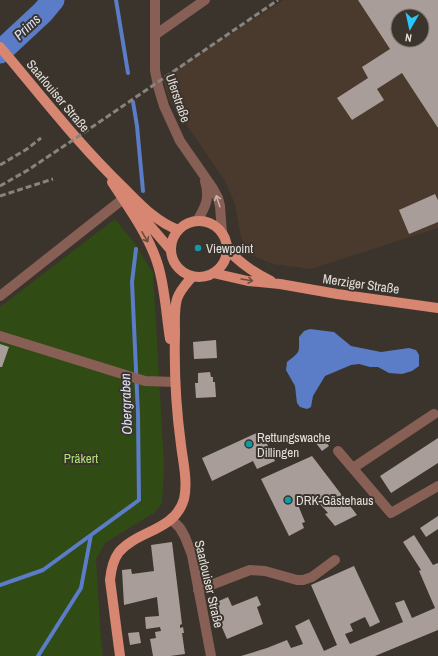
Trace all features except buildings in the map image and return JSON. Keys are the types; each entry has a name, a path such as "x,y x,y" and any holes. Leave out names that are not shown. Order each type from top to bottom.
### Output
{"main road":[{"name":"Saarlouiser Straße","path":"0,47 96,161 123,199 153,250 158,264 174,362"},
{"name":"Saarlouiser Straße","path":"96,161 151,214 166,225 178,230"},
{"name":"Saarlouiser Straße","path":"110,180 170,249"},
{"path":"197,221 208,222 222,232 226,241 227,249 225,259 221,267 214,273 207,276 192,277 180,270 172,259 170,249 174,236 178,230 190,222 197,221"},
{"name":"Merziger Straße","path":"227,249 248,269 264,278 280,284"},
{"name":"Saarlouiser Straße","path":"171,519 180,509 184,500 186,486 178,422 174,362 177,301 180,291 180,270"},
{"name":"Merziger Straße","path":"214,273 248,281 280,284 337,294 438,308"},
{"path":"180,291 192,277"},
{"path":"120,656 110,580 111,568 119,552 126,545 160,527 171,519"}],"street":[{"name":"Uferstraße","path":"155,0 155,70 158,86 164,106 180,141 218,198 222,232"},
{"path":"155,35 200,1"},
{"name":"Uferstraße","path":"197,221 204,210 207,201 208,191 202,173"},
{"path":"0,296 123,199"},
{"path":"0,336 145,381 175,382"},
{"path":"353,468 434,414"},
{"path":"338,451 391,513 438,486"},
{"name":"Saarlouiser Straße","path":"171,519 180,528 192,555 211,656"},
{"path":"198,590 250,570 265,571 280,576 303,580 312,577 336,560"}],"shaded area":[{"path":"284,0 438,0 438,228 311,269 273,264 251,255 241,238 235,204 224,179 169,100 162,77"}],"green space":[{"name":"Präkert","path":"115,219 135,244 153,273 164,464 162,503 154,513 105,543 96,559 103,656 0,656 0,307"}],"water":[{"path":"310,329 334,332 351,346 381,352 409,348 416,350 419,355 419,366 412,371 402,374 389,373 378,367 370,367 359,364 351,365 325,376 313,396 311,407 307,409 300,407 297,403 295,386 286,370 287,362 295,356 298,351 299,337 304,331"}],"waterway":[{"name":"Prims","path":"0,52 43,12 53,0"},
{"name":"Obergraben","path":"116,0 128,73"},
{"name":"Obergraben","path":"133,102 137,126 143,191"},
{"name":"Obergraben","path":"0,585 43,570 139,500 138,414 132,282 136,249"},
{"name":"Obergraben","path":"38,656 81,588 91,535"}],"railway":[{"path":"0,186 28,170 76,138 278,0"},
{"path":"0,165 27,149 41,138"},
{"path":"0,196 53,179"}],"place":[{"name":"Viewpoint","path":"198,248"},
{"name":"Rettungswache Dillingen","path":"249,444"},
{"name":"DRK-Gästehaus","path":"288,500"}]}
